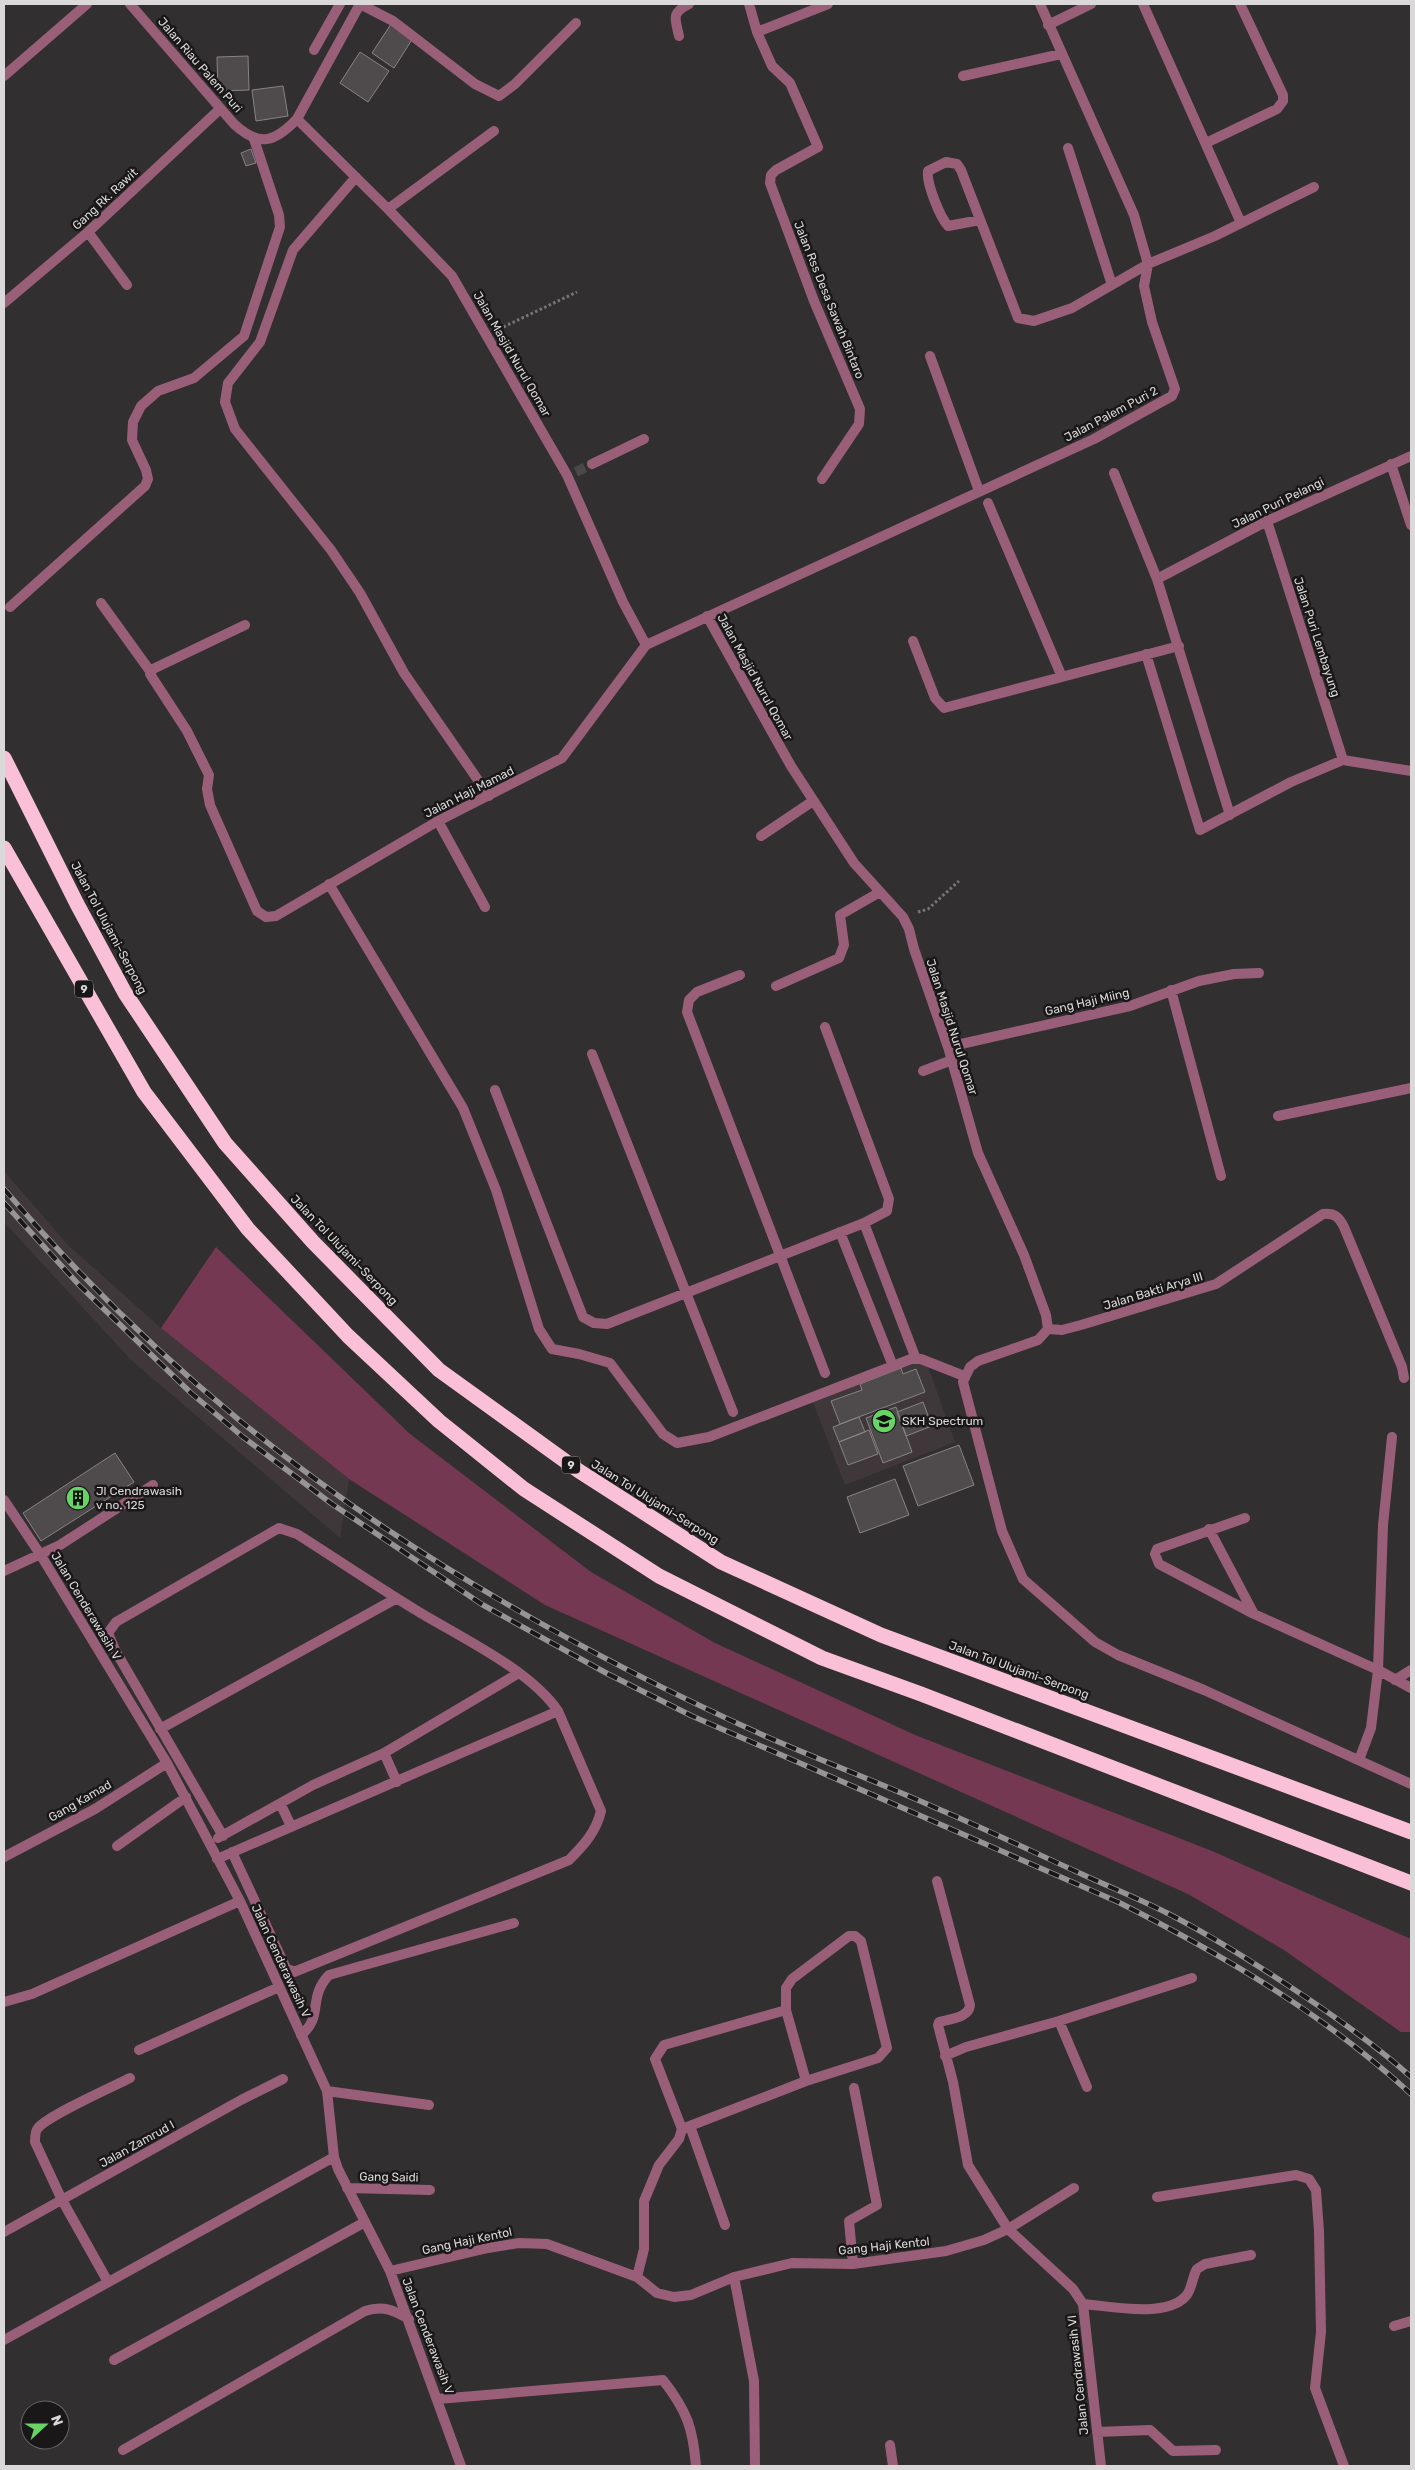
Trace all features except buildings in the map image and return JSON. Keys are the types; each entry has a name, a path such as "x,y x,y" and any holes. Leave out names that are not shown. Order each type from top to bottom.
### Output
{"highway":[{"name":"Jalan Tol Ulujami–Serpong","path":"4,758 77,904 125,993 225,1143 313,1242 439,1370 579,1471 722,1562 881,1635 1411,1832"},
{"name":"9","path":"4,848 16,872 144,1092 248,1229 348,1336 439,1421 524,1489 659,1576 822,1658 921,1694 1411,1883"}],"street":[{"path":"4,76 87,4"},
{"name":"Jalan Riau Palem Puri","path":"130,4 220,110 246,135 254,139"},
{"path":"314,50 340,4"},
{"path":"10,607 146,486 148,479 146,470 132,440 132,422 140,406 158,391 194,378 217,362 244,336 280,227 279,215 254,139 273,138 287,130 297,119 360,4 393,22 475,84 498,96 516,84 576,23"},
{"path":"679,36 676,14 678,9 689,4"},
{"path":"749,4 757,32 828,4"},
{"name":"Jalan Palem Puri 2","path":"707,616 1094,440 1172,396 1175,389 1152,322 1144,286 1148,264 1134,215 1124,188 1061,54 1040,4"},
{"path":"1048,25 1091,4"},
{"path":"1143,4 1241,223"},
{"path":"1206,143 1277,109 1283,101 1283,96 1240,4"},
{"name":"Jalan Rss Desa Sawah Bintaro","path":"757,32 772,66 790,83 818,147 776,170 771,175 770,182 814,301 860,409 859,424 822,479"},
{"path":"963,76 1061,54"},
{"name":"Gang Rk. Rawit","path":"4,304 88,232 220,110"},
{"name":"Jalan Masjid Nurul Qomar","path":"297,119 388,209 452,276 571,474 623,602 646,645 707,616 791,766 813,801 854,863 903,917 948,1047 978,1154 1024,1256 1046,1315 1048,1329"},
{"path":"388,209 494,131"},
{"path":"1068,148 1112,285"},
{"path":"980,220 948,226 932,192 928,171 946,162 957,164 980,220 1018,318 1034,321 1072,308 1148,264 1241,223 1314,187"},
{"path":"356,177 293,250 260,342 228,383 225,402 235,429 331,550 360,593 404,674 489,796"},
{"path":"88,232 127,285"},
{"path":"930,356 980,492"},
{"path":"592,464 644,439"},
{"name":"Jalan Puri Pelangi","path":"1158,578 1267,521 1411,456"},
{"path":"1391,464 1411,525"},
{"path":"1114,473 1158,578 1230,815"},
{"path":"988,503 1062,677"},
{"name":"Jalan Puri Lembayung","path":"1267,521 1343,760"},
{"path":"101,603 150,671 244,624"},
{"path":"913,641 935,698 944,708 1179,646"},
{"name":"Jalan Haji Mamad","path":"150,671 151,677 187,731 206,768 210,781 207,789 210,806 257,911 266,917 276,916 438,821 562,758 646,645"},
{"path":"1146,654 1200,830 1291,782 1343,760 1411,771"},
{"path":"761,836 813,801"},
{"path":"438,821 485,907"},
{"path":"4,855 16,872"},
{"path":"329,884 463,1108 496,1190 539,1329 544,1340 552,1349 610,1363 663,1434 677,1443 709,1437 893,1366 916,1359 964,1376"},
{"path":"776,986 839,958 844,945 840,915 880,892"},
{"name":"Gang Haji Miing","path":"948,1047 1130,1006 1171,990 1234,974 1260,973"},
{"path":"740,975 697,992 689,1000 687,1012 825,1374"},
{"path":"1171,990 1220,1176"},
{"path":"495,1090 583,1317 594,1323 607,1324 864,1223 887,1211 890,1199 825,1027"},
{"path":"592,1054 733,1412"},
{"path":"922,1071 952,1060"},
{"path":"1278,1116 1411,1088"},
{"name":"Jalan Bakti Arya III","path":"1048,1329 1062,1330 1082,1325 1206,1288 1269,1251 1323,1214 1335,1214 1344,1227 1402,1367 1404,1378"},
{"path":"864,1223 916,1359"},
{"path":"840,1232 893,1366"},
{"path":"1048,1329 1038,1340 978,1361 964,1376 963,1382 965,1396 1002,1531 1023,1579 1095,1642 1118,1655 1204,1690 1411,1784"},
{"path":"1358,1760 1372,1728 1378,1670 1383,1525 1392,1438"},
{"path":"4,1571 60,1545 153,1485"},
{"name":"Jalan Cenderawasih V","path":"4,1500 9,1519 40,1554 167,1763 240,1901 327,2092 334,2157 347,2188 390,2271 461,2466"},
{"path":"1245,1518 1209,1529 1157,1549 1155,1554 1159,1564 1254,1614 1378,1670 1411,1688"},
{"path":"223,1836 110,1639 110,1629 116,1622 279,1528 297,1534 396,1598 519,1672 550,1698 558,1711 602,1812 598,1825 588,1840 569,1860 294,1972 286,1968 232,1852"},
{"path":"1209,1529 1254,1614"},
{"path":"160,1728 396,1598"},
{"path":"1395,1680 1411,1670"},
{"path":"210,1842 281,1805 313,1785 384,1754 519,1672"},
{"path":"217,1859 558,1711"},
{"path":"384,1754 397,1782"},
{"name":"Gang Kamad","path":"4,1857 95,1809 167,1763"},
{"path":"117,1846 186,1797"},
{"path":"281,1805 291,1826"},
{"name":"Jalan Cendrawasih VI","path":"937,1881 970,2005 970,2009 964,2015 939,2022 945,2056 953,2082 968,2165 1008,2229 1073,2289 1083,2304 1101,2466"},
{"path":"4,2002 32,1994 240,1901"},
{"path":"302,2035 310,2028 315,2017 320,1984 329,1975 514,1923"},
{"path":"637,2277 644,2248 644,2201 659,2165 686,2127 806,2081 878,2058 887,2048 861,1941 855,1936 849,1936 792,1979 786,1988 786,2010 806,2081"},
{"path":"945,2056 966,2047 1059,2021 1192,1978"},
{"path":"139,2050 279,1987"},
{"path":"725,2225 686,2127 655,2059 664,2045 786,2010"},
{"path":"1059,2021 1087,2087"},
{"path":"108,2282 62,2200 35,2142 38,2128 130,2078"},
{"name":"Jalan Zamrud I","path":"4,2232 241,2100 283,2079"},
{"path":"853,2264 849,2221 876,2205 854,2088"},
{"path":"327,2092 429,2105"},
{"path":"4,2340 334,2157"},
{"path":"1157,2197 1296,2175 1309,2179 1316,2190 1319,2231 1321,2332 1315,2388 1344,2466"},
{"name":"Gang Saidi","path":"347,2188 430,2190"},
{"name":"Gang Haji Kentol","path":"390,2271 519,2243 547,2244 637,2277 657,2293 674,2297 691,2295 734,2277 792,2262 853,2264 946,2251 984,2240 1008,2229 1074,2188"},
{"path":"114,2360 366,2222"},
{"path":"1083,2304 1157,2309 1177,2304 1187,2296 1197,2269 1205,2264 1251,2255"},
{"path":"734,2277 754,2381 755,2466"},
{"path":"123,2450 365,2311 377,2307 386,2308 409,2319"},
{"path":"1394,2326 1411,2321"},
{"path":"438,2399 663,2380 682,2404 692,2430 696,2466"},
{"path":"1097,2432 1150,2430 1173,2451 1216,2450"},
{"path":"890,2445 893,2466"}],"path":[{"path":"488,335 577,292"},
{"path":"903,917 928,909 959,882"}],"shaded area":[{"path":"4,1171 68,1245 161,1328 349,1479 340,1538 131,1360 4,1222"},
{"path":"216,1247 410,1434 591,1572 715,1643 915,1735 1212,1851 1411,1939 1411,2032 1401,2032 1284,1950 1188,1894 545,1605 349,1479 161,1328"},
{"name":"SKH Spectrum","path":"912,1360 927,1364 955,1442 845,1485 812,1400"}],"tunnel":[{"path":"576,472 592,464"}],"railway":[{"path":"4,1189 87,1280 146,1338 207,1393 299,1467 361,1512 426,1555 558,1633 695,1704 765,1736 971,1823 1185,1922 1236,1952 1318,2005 1411,2077"},
{"path":"4,1203 80,1286 191,1393 243,1437 332,1504 483,1605 608,1674 692,1716 1118,1902 1157,1922 1234,1965 1308,2012 1378,2065 1411,2094"}],"place":[{"name":"SKH Spectrum","path":"884,1421"},
{"name":"Jl Cendrawasih v no. 125","path":"78,1498"}]}
